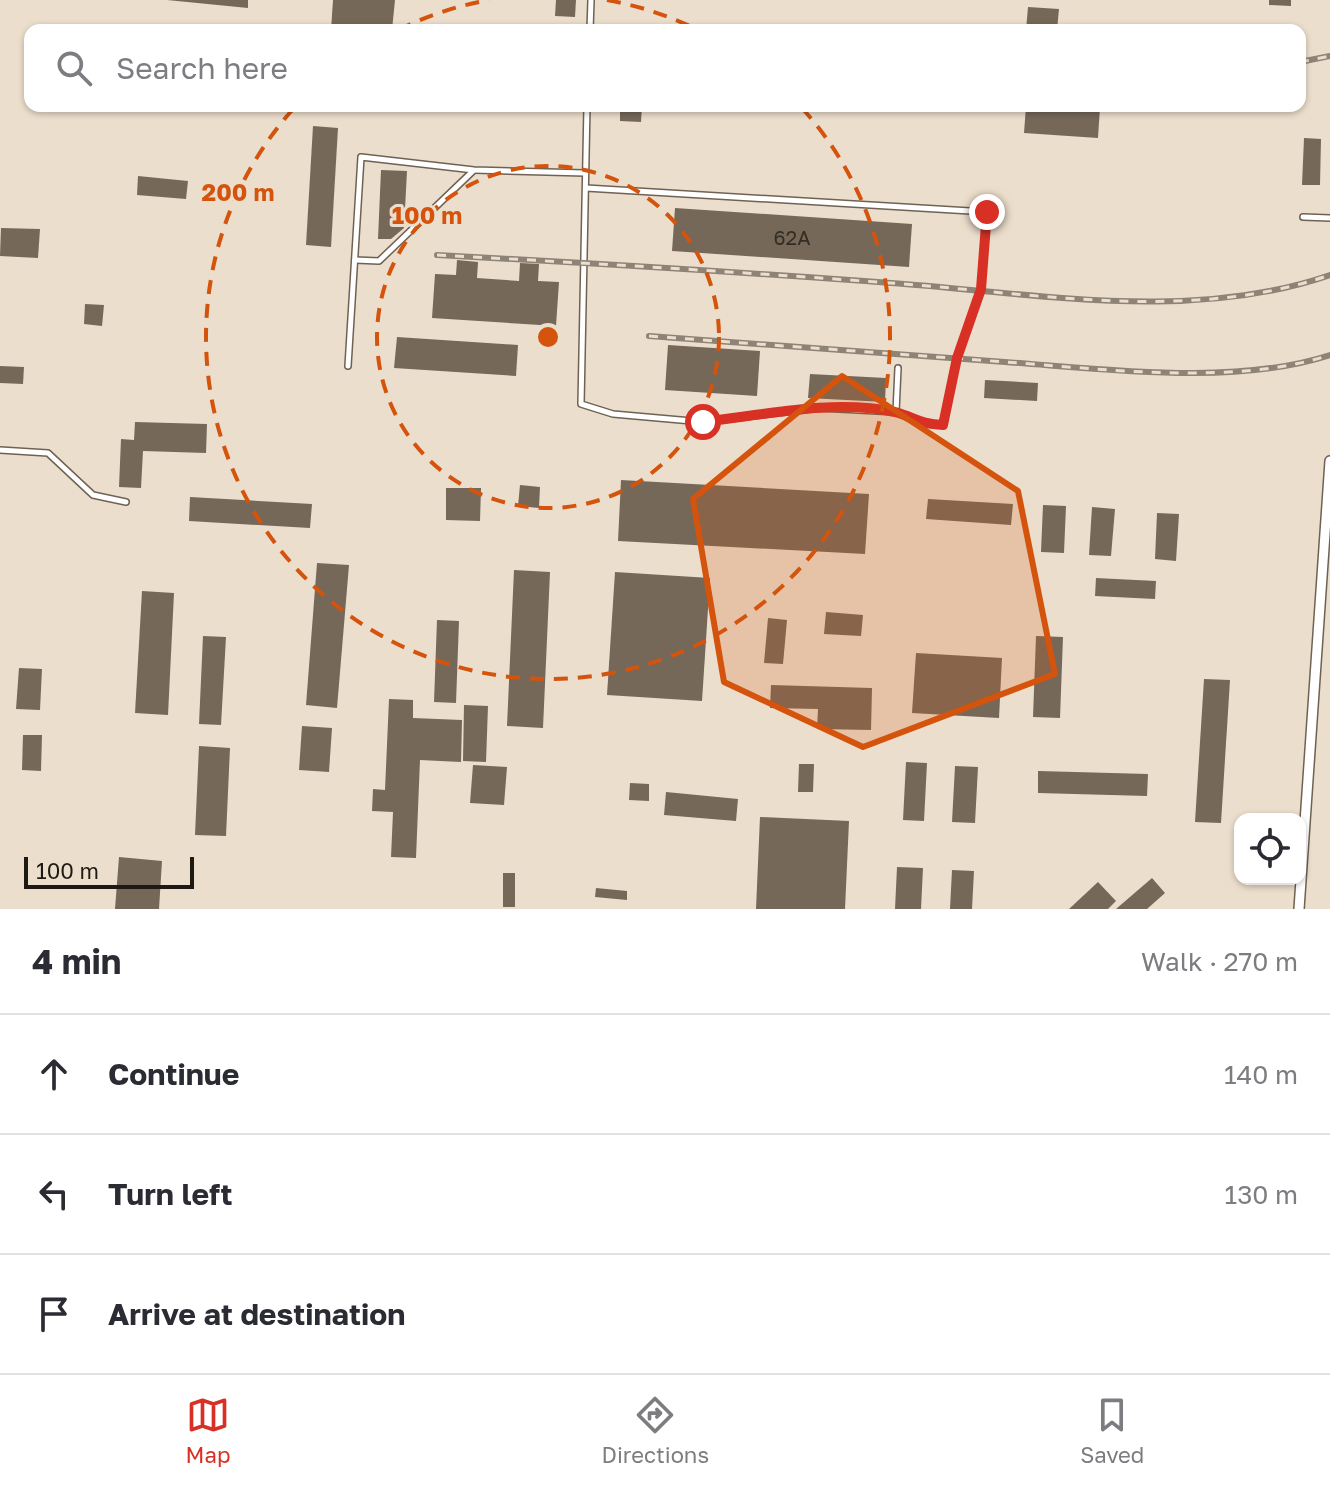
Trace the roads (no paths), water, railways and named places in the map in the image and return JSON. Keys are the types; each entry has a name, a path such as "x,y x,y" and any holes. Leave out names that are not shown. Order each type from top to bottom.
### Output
{"street":[{"path":"1299,909 1330,461"}],"lane":[{"path":"590,24 591,0"},
{"path":"586,188 987,212 981,289 957,358 943,425 920,424 896,412 820,408 703,422 613,414 581,404 580,310 587,112"},
{"path":"348,366 361,157 474,170 585,173"},
{"path":"354,260 379,261 474,170"},
{"path":"1303,217 1330,218"},
{"path":"896,412 898,368"},
{"path":"0,450 48,453 93,495 126,502"}],"railway":[{"path":"1306,61 1330,56"},
{"path":"437,255 778,275 1112,301 1223,298 1277,290 1330,275"},
{"path":"649,336 1169,373 1253,370 1330,355"}]}
